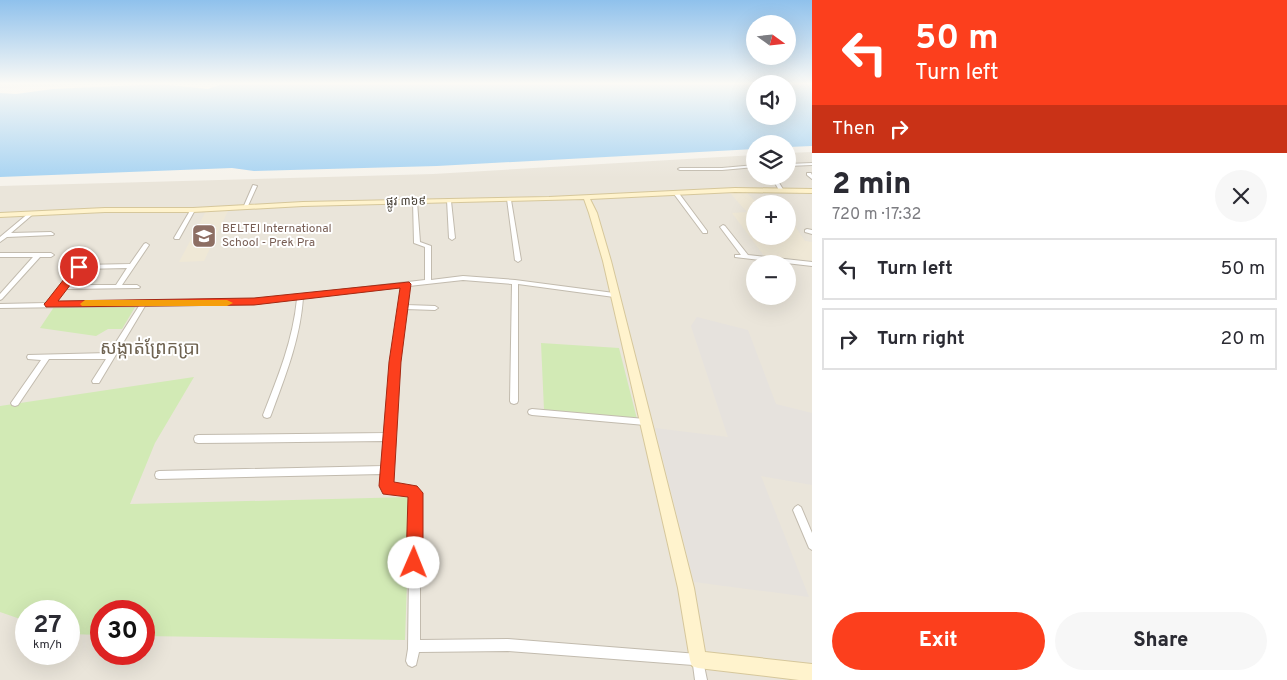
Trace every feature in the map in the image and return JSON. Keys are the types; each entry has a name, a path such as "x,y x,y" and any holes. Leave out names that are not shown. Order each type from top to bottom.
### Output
{"main road":[{"name":"ផ្លូវ ៣៦៩","path":"0,215 105,210 193,210 676,193 812,191"},
{"path":"586,197 599,231 646,422 686,588 698,660 812,673"}],"street":[{"path":"796,165 812,164"},
{"path":"680,169 746,166"},
{"path":"779,185 782,190"},
{"path":"244,208 256,186"},
{"path":"676,193 704,232"},
{"path":"509,200 518,260"},
{"path":"450,201 452,238"},
{"path":"415,202 417,243 428,246 428,281"},
{"path":"177,238 193,210"},
{"path":"0,240 30,214"},
{"path":"722,227 746,257"},
{"path":"6,235 51,234"},
{"path":"118,286 146,245"},
{"path":"0,298 38,255"},
{"path":"2,257 51,255"},
{"path":"49,304 88,256"},
{"path":"737,256 746,257"},
{"path":"796,262 812,264"},
{"path":"79,267 132,266"},
{"path":"0,306 227,303 463,278 515,282 614,295"},
{"path":"514,401 515,282"},
{"path":"406,284 389,437 387,488 415,493 413,655 417,646 508,644 698,660 701,680"},
{"path":"63,287 138,286"},
{"path":"267,415 295,334 300,315 300,296"},
{"path":"96,381 144,303"},
{"path":"402,307 435,308"},
{"path":"31,357 111,356"},
{"path":"15,402 47,357"},
{"path":"532,412 646,422"},
{"path":"198,439 389,437"},
{"path":"159,475 387,470"},
{"path":"798,510 812,545"}],"shaded area":[{"path":"812,152 812,680 0,680 0,186 433,174 746,156 746,185 796,185 796,153"},
{"path":"730,193 747,193 749,195 746,195 746,211"},
{"name":"BELTEI International School - Prek Pra","path":"206,211 228,211 204,261 179,262"},
{"path":"746,212 746,232 732,213"},
{"path":"796,228 805,241 812,242 812,262 796,260 796,255 764,255 756,245 796,245"},
{"path":"697,317 748,330 776,404 812,413 812,485 761,476 809,597 694,582 655,428 728,437 691,326"}],"green space":[{"path":"137,304 122,329 108,329 96,336 40,328 54,307"},
{"path":"541,343 619,348 637,419 544,410"},
{"path":"194,377 155,443 130,504 410,497 405,640 155,636 155,600 90,600 90,635 80,634 80,600 15,600 15,617 0,612 0,406"}],"water":[{"path":"0,115 746,115 746,125 796,125 796,115 812,115 812,146 796,147 796,135 746,135 746,149 437,166 254,171 232,168 0,177"}],"slow traffic":[{"path":"85,304 227,303"}],"place":[{"name":"BELTEI International School - Prek Pra","path":"204,236"}],"district":[{"name":"សង្កាត់ព្រែកប្រា","path":"150,349"}],"route":[{"path":"79,267 49,304 254,302 406,284 395,362 386,486 387,488 414,491 415,493 414,563"}]}
